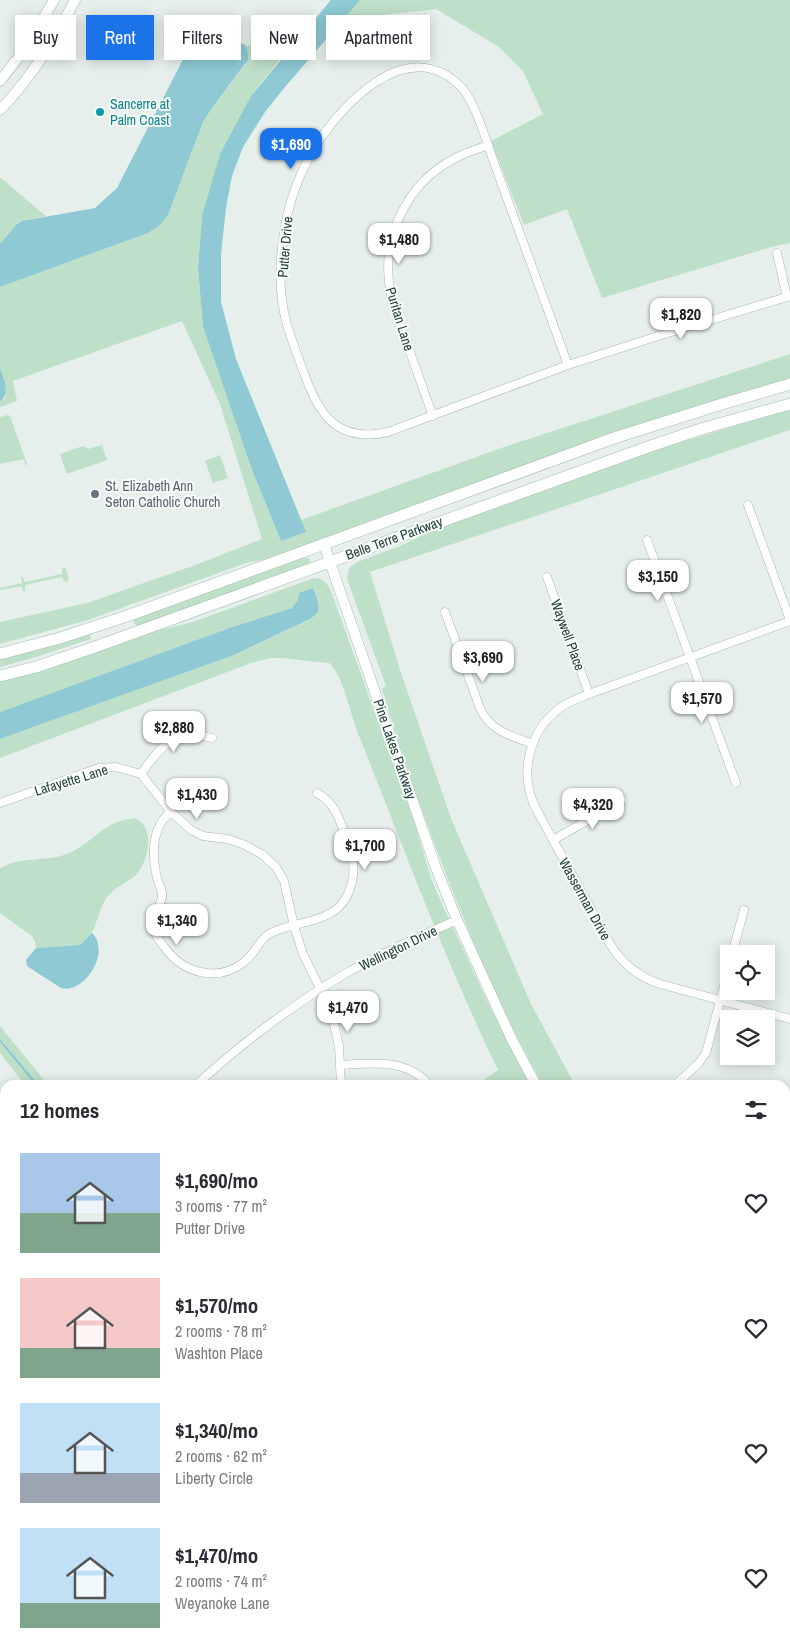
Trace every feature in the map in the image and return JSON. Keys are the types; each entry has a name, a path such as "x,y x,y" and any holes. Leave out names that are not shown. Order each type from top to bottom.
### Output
{"main road":[{"name":"Belle Terre Parkway","path":"0,654 86,630 614,438 713,406 790,384"},
{"name":"Belle Terre Parkway","path":"0,676 71,656 645,448 716,424 790,404"}],"street":[{"path":"0,81 28,45 54,0"},
{"path":"0,110 20,89 37,66 76,0"},
{"name":"Putter Drive","path":"568,365 488,145 467,94 451,78 437,71 419,68 395,71 380,78 344,110 324,134 303,170 287,216 281,265 284,310 287,324 310,390 321,412 342,428 364,435 388,432 568,365 789,297"},
{"name":"Puritan Lane","path":"433,416 392,299 388,272 391,241 403,210 433,173 452,160 488,145"},
{"path":"777,253 789,297"},
{"path":"748,506 790,620"},
{"path":"647,540 736,783"},
{"name":"Pine Lakes Parkway","path":"324,545 436,868 457,920 512,1040 533,1080"},
{"name":"Waywell Place","path":"547,577 589,694"},
{"path":"445,612 485,718 500,731 533,744"},
{"name":"Wasserman Drive","path":"790,620 567,703 556,711 544,725 533,744 527,768 530,792 535,807 610,944 626,964 653,982 790,1019"},
{"path":"212,738 191,735 175,739 155,755 141,774 171,812 197,834 237,842 255,850 276,867 284,881 294,926 303,954 333,1016 339,1046 341,1080"},
{"name":"Lafayette Lane","path":"0,803 99,768 116,767 141,774"},
{"path":"171,812 161,822 156,836 154,863 162,896 153,923 155,934 174,959 182,966 202,972 216,972 230,970 246,961 260,941 276,930 294,926 332,912 349,891 353,879 354,863 350,845 332,804 317,793"},
{"path":"552,840 623,800"},
{"path":"734,945 744,910"},
{"name":"Wellington Drive","path":"202,1080 254,1036 321,989 364,963 457,920"},
{"path":"681,1080 696,1067 704,1056 710,1042 720,1000"},
{"path":"341,1065 374,1063 397,1066 417,1074 424,1080"}],"green space":[{"path":"360,0 790,0 790,243 602,298 567,209 524,225 491,141 543,114 523,71 499,47 436,9 381,15 346,15"},
{"path":"245,45 251,46 251,60 280,60 251,96 202,216 198,268 203,327 252,470 281,541 305,532 301,520 507,446 790,354 790,380 268,559 249,562 88,620 0,644 0,622 87,603 262,539 220,404 182,321 13,381 17,401 0,407 0,402 5,398 6,389 0,368 0,287 148,233 159,226 168,215 203,122 246,64 248,53"},
{"path":"0,179 46,216 22,221 16,225 0,244"},
{"path":"790,409 790,430 370,572 401,673 452,821 531,1004 572,1080 540,1080 488,974 463,918 433,840 382,689 386,686 347,579 349,568 357,562 400,546 438,528 672,445"},
{"path":"10,416 27,464 26,466 24,459 0,464 0,417"},
{"path":"102,445 107,460 67,474 60,454 83,446 88,449"},
{"path":"220,455 228,478 213,483 205,461"},
{"path":"302,558 309,558 311,564 137,627 132,618"},
{"path":"63,567 66,569 69,579 67,582 62,577 25,585 25,592 21,586 0,590 0,588 22,583 22,576 25,582 62,574"},
{"path":"314,578 320,579 328,586 415,824 431,878 490,1007 528,1080 484,1080 498,1070 460,988 426,904 359,736 343,686 329,663 270,658 251,663 0,758 0,739 234,655 311,619 317,612 319,604 313,588 298,600 292,608 232,627 0,712 0,681 156,631 193,622"},
{"path":"90,634 91,639 0,667 0,659"},
{"path":"134,818 141,822 148,836 147,853 141,869 108,896 91,934 80,945 36,948 32,936 0,913 0,869 14,862 67,854 112,824"},
{"path":"0,1026 44,1080 35,1080 0,1039"},
{"path":"0,1042 31,1080 21,1080 0,1053"}],"water":[{"path":"331,0 360,0 347,15 326,15 326,39 316,51 316,18"},
{"path":"241,43 245,45 248,60 203,122 168,215 159,226 148,233 0,287 0,244 16,225 22,221 95,208 117,188 183,60 241,60"},
{"path":"281,60 308,60 265,112 243,147 232,176 221,254 221,302 236,359 306,532 281,541 252,470 203,327 198,268 202,216 220,154 251,96"},
{"path":"0,368 6,390 0,402"},
{"path":"313,588 319,606 316,614 308,620 234,655 0,739 0,712 232,627 292,608 298,600 299,593"},
{"path":"92,933 97,941 99,951 97,961 86,979 78,985 61,988 27,966 26,960 36,948 80,945"},
{"path":"0,1039 35,1080 31,1080 0,1042"}],"place":[{"name":"Sancerre at Palm Coast","path":"100,112"},
{"name":"St. Elizabeth Ann Seton Catholic Church","path":"95,494"}]}
